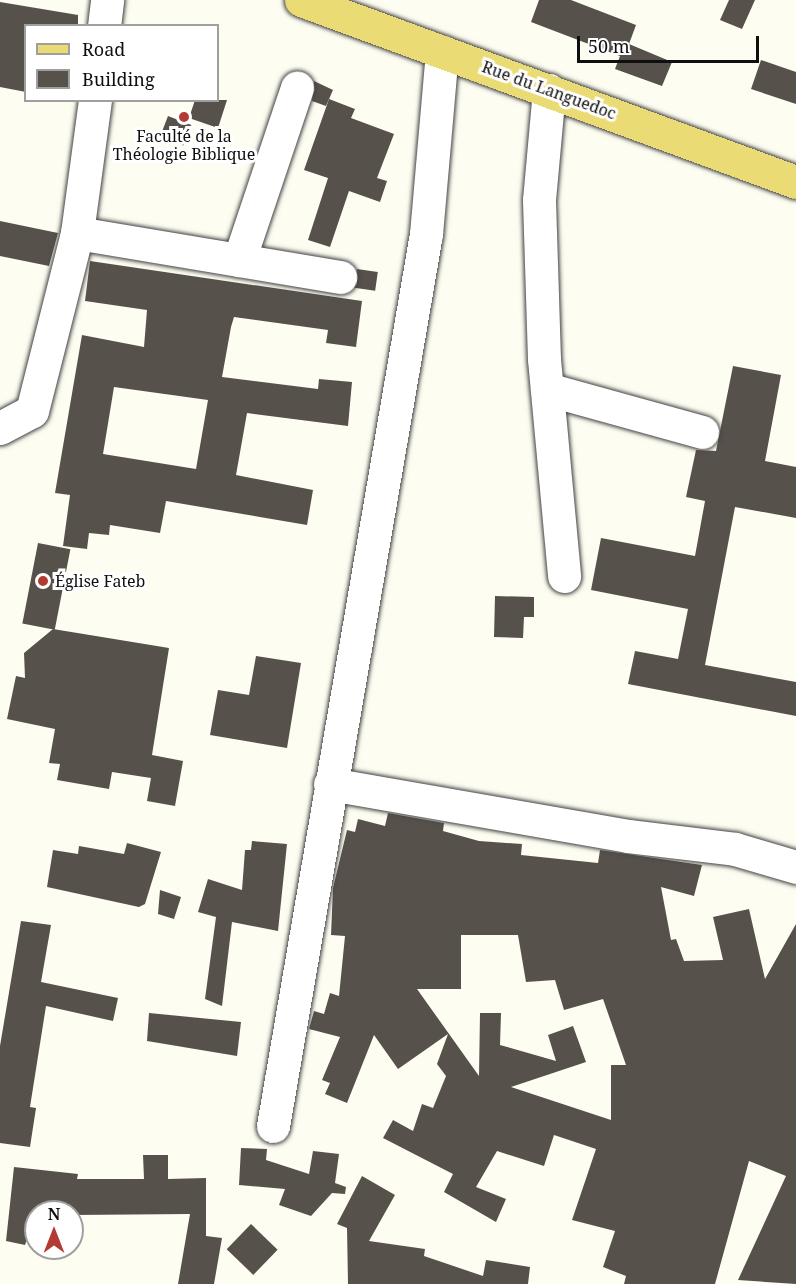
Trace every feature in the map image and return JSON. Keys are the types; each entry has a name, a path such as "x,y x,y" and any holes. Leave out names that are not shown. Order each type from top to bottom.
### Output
{"main road":[{"name":"Rue du Languedoc","path":"301,0 351,9 442,52 796,182"}],"street":[{"path":"104,24 107,0"},
{"path":"273,1126 426,234 442,52"},
{"path":"239,260 297,88"},
{"path":"549,90 539,200 547,389 564,576"},
{"path":"0,428 32,411 77,233 95,102"},
{"path":"77,233 340,277"},
{"path":"547,389 702,432"},
{"path":"330,784 628,836 735,849 796,867"}],"building":[{"path":"539,0 571,0 636,25 629,44 672,62 662,86 615,69 620,56 531,22"},
{"path":"729,0 755,0 742,29 720,20"},
{"path":"0,2 78,15 78,24 24,24 24,92 0,87"},
{"path":"761,60 796,72 796,104 751,89"},
{"path":"314,81 333,90 326,106 312,101"},
{"path":"329,99 355,109 351,118 394,134 377,178 387,181 380,202 349,191 330,247 308,240 328,178 304,170"},
{"path":"227,100 218,128 189,118 194,102"},
{"path":"168,116 191,125 183,145 160,137"},
{"path":"0,221 58,233 49,266 0,256"},
{"path":"90,261 362,301 356,347 326,343 328,330 234,317 231,327 222,377 318,389 319,379 352,382 348,426 247,413 236,475 313,490 307,525 166,501 160,533 110,525 109,535 89,533 87,549 63,546 70,495 55,493 82,335 144,347 147,310 85,301","holes":["114,387 208,400 196,469 103,454"]},
{"path":"357,269 378,272 375,291 354,288"},
{"path":"733,366 781,375 765,461 796,467 796,518 735,507 705,665 796,682 796,716 628,684 635,651 678,659 688,609 591,590 601,538 695,556 705,501 686,497 696,450 716,451"},
{"path":"38,543 70,549 55,630 22,623"},
{"path":"495,596 534,597 534,617 524,617 523,638 494,637"},
{"path":"53,629 169,648 152,755 183,761 175,806 147,801 151,778 112,772 109,789 57,780 60,764 49,763 55,729 7,719 16,676 25,678 24,653"},
{"path":"256,656 301,663 287,748 210,735 218,690 249,695"},
{"path":"388,813 444,823 443,831 479,841 522,844 521,855 598,863 600,850 702,865 694,896 661,887 671,940 676,939 684,961 723,960 713,917 749,909 765,979 796,924 796,1284 738,1280 786,1176 749,1161 715,1284 624,1284 626,1276 603,1267 615,1231 572,1220 596,1149 554,1135 544,1166 497,1151 476,1187 506,1199 496,1222 444,1192 453,1174 383,1138 393,1120 413,1131 422,1104 433,1108 446,1076 437,1064 448,1034 398,1069 374,1035 347,1103 325,1094 330,1083 322,1080 340,1037 309,1029 314,1011 324,1014 330,993 339,996 345,936 331,935 333,888 347,830 355,832 358,819 385,826","holes":["461,935 518,935 526,982 555,980 564,1010 603,999 626,1065 611,1065 611,1120 511,1087 586,1062 573,1026 548,1035 556,1061 500,1045 501,1013 480,1013 479,1076 417,989 461,989"]},
{"path":"252,841 287,844 278,931 232,922 222,1006 205,999 216,917 198,912 208,879 242,890 245,850 251,850"},
{"path":"127,843 161,852 145,904 139,907 47,887 53,850 78,854 79,846 124,854"},
{"path":"160,890 181,897 174,919 158,914"},
{"path":"21,921 51,925 41,982 118,998 113,1021 46,1006 30,1107 36,1108 30,1147 0,1143 0,1046"},
{"path":"149,1013 241,1022 237,1056 147,1041"},
{"path":"241,1148 267,1149 266,1160 309,1174 313,1151 339,1154 335,1183 346,1187 345,1194 332,1193 311,1216 279,1205 285,1189 239,1185"},
{"path":"143,1155 168,1155 168,1179 206,1178 206,1236 222,1238 214,1284 178,1284 190,1214 84,1215 84,1200 24,1200 24,1245 6,1241 14,1167 78,1174 77,1179 144,1179"},
{"path":"362,1176 395,1195 369,1241 425,1249 424,1256 483,1276 486,1260 530,1267 528,1284 348,1284 347,1228 337,1224"},
{"path":"251,1224 278,1250 253,1275 227,1249"}],"place":[{"name":"Faculté de la Théologie Biblique","path":"184,117"},
{"name":"Église Fateb","path":"43,581"}]}
